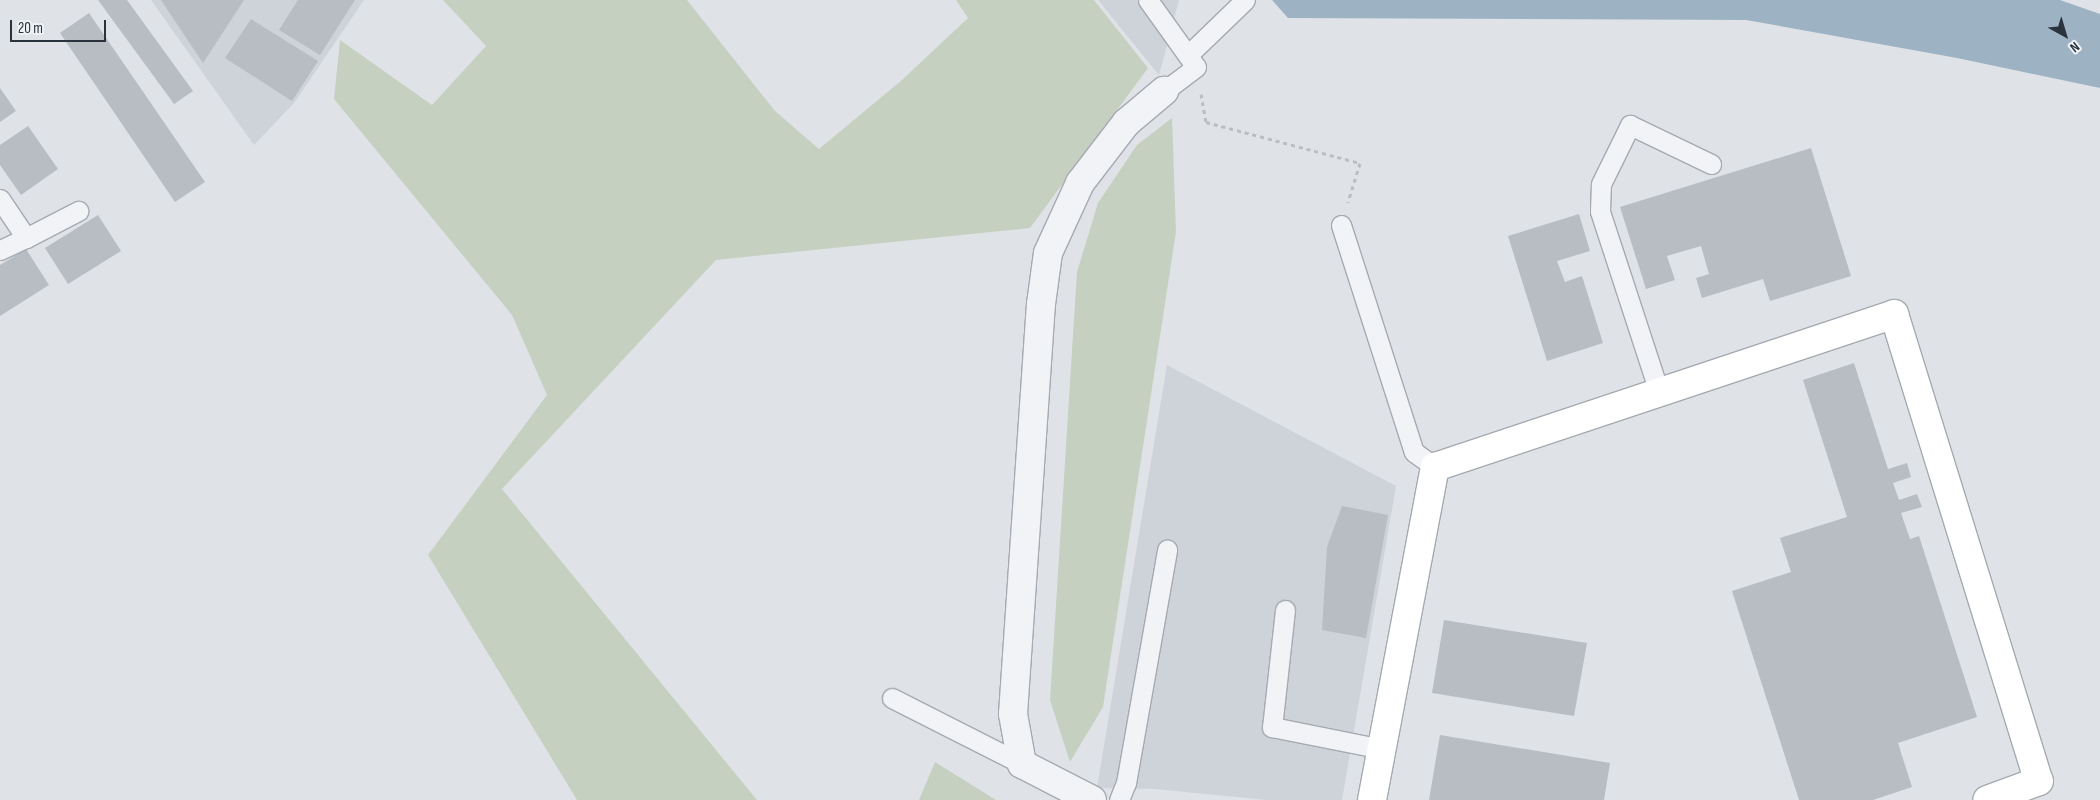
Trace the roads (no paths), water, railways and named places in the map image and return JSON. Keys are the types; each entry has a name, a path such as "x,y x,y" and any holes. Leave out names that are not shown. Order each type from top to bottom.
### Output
{"street":[{"path":"1092,800 1022,764 1013,714 1041,314 1048,253 1080,183 1126,123 1164,91"},
{"path":"1372,800 1435,467 1894,314 2039,781 1987,800"}],"lane":[{"path":"1148,0 1192,61"},
{"path":"1164,91 1245,0"},
{"path":"1659,392 1600,210 1601,184 1630,125 1711,164"},
{"path":"0,199 26,238"},
{"path":"0,250 78,211"},
{"path":"1341,225 1414,452 1435,467"},
{"path":"1119,800 1126,783 1167,550"},
{"path":"1286,610 1272,727 1382,749"},
{"path":"892,698 1022,764"}],"water":[{"path":"1272,0 2060,0 2100,14 2100,88 1957,58 1746,20 1288,18"}]}
